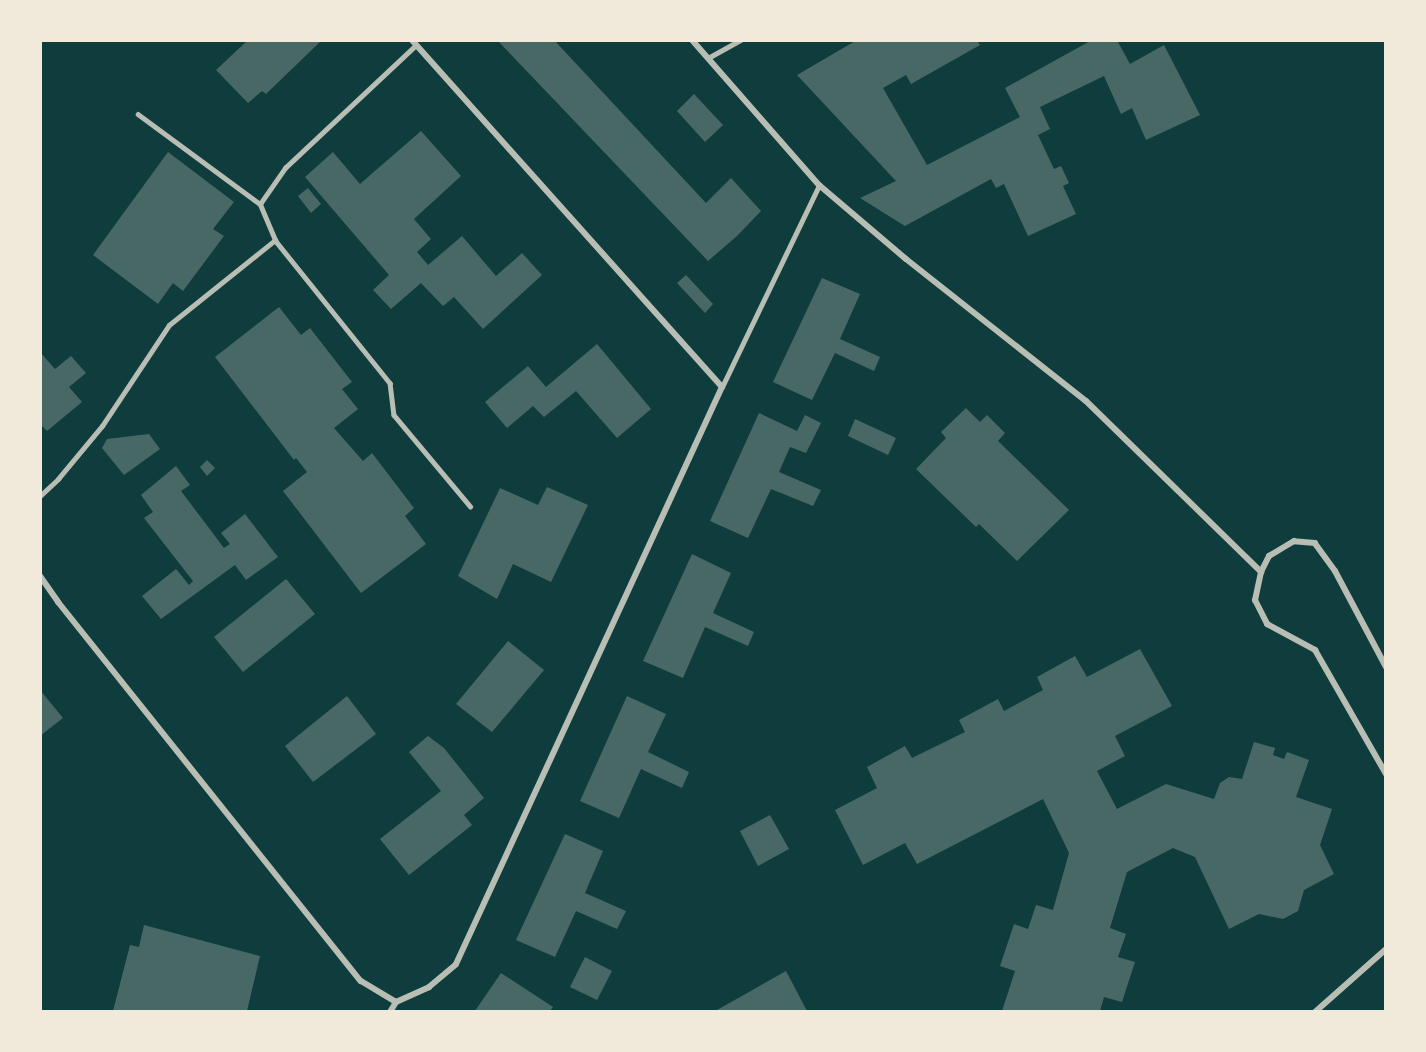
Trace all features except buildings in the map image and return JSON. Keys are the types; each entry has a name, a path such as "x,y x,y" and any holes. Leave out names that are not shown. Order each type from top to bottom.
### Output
{"street":[{"path":"692,40 819,185 906,259 1086,401 1261,572"},
{"path":"390,1011 396,1002 429,987 456,964 722,387 414,43"},
{"path":"1386,667 1335,571 1315,543 1294,541 1269,556 1261,572 1255,600 1267,624 1315,650 1386,774"},
{"path":"40,576 58,602 361,981 396,1002"},
{"path":"1315,1011 1386,949"}],"lane":[{"path":"708,58 740,40"},
{"path":"260,204 285,168 414,43"},
{"path":"138,114 260,204 275,240 390,383 394,415 470,506"},
{"path":"722,387 819,185"},
{"path":"40,496 58,479 102,426 169,325 275,240"}]}
